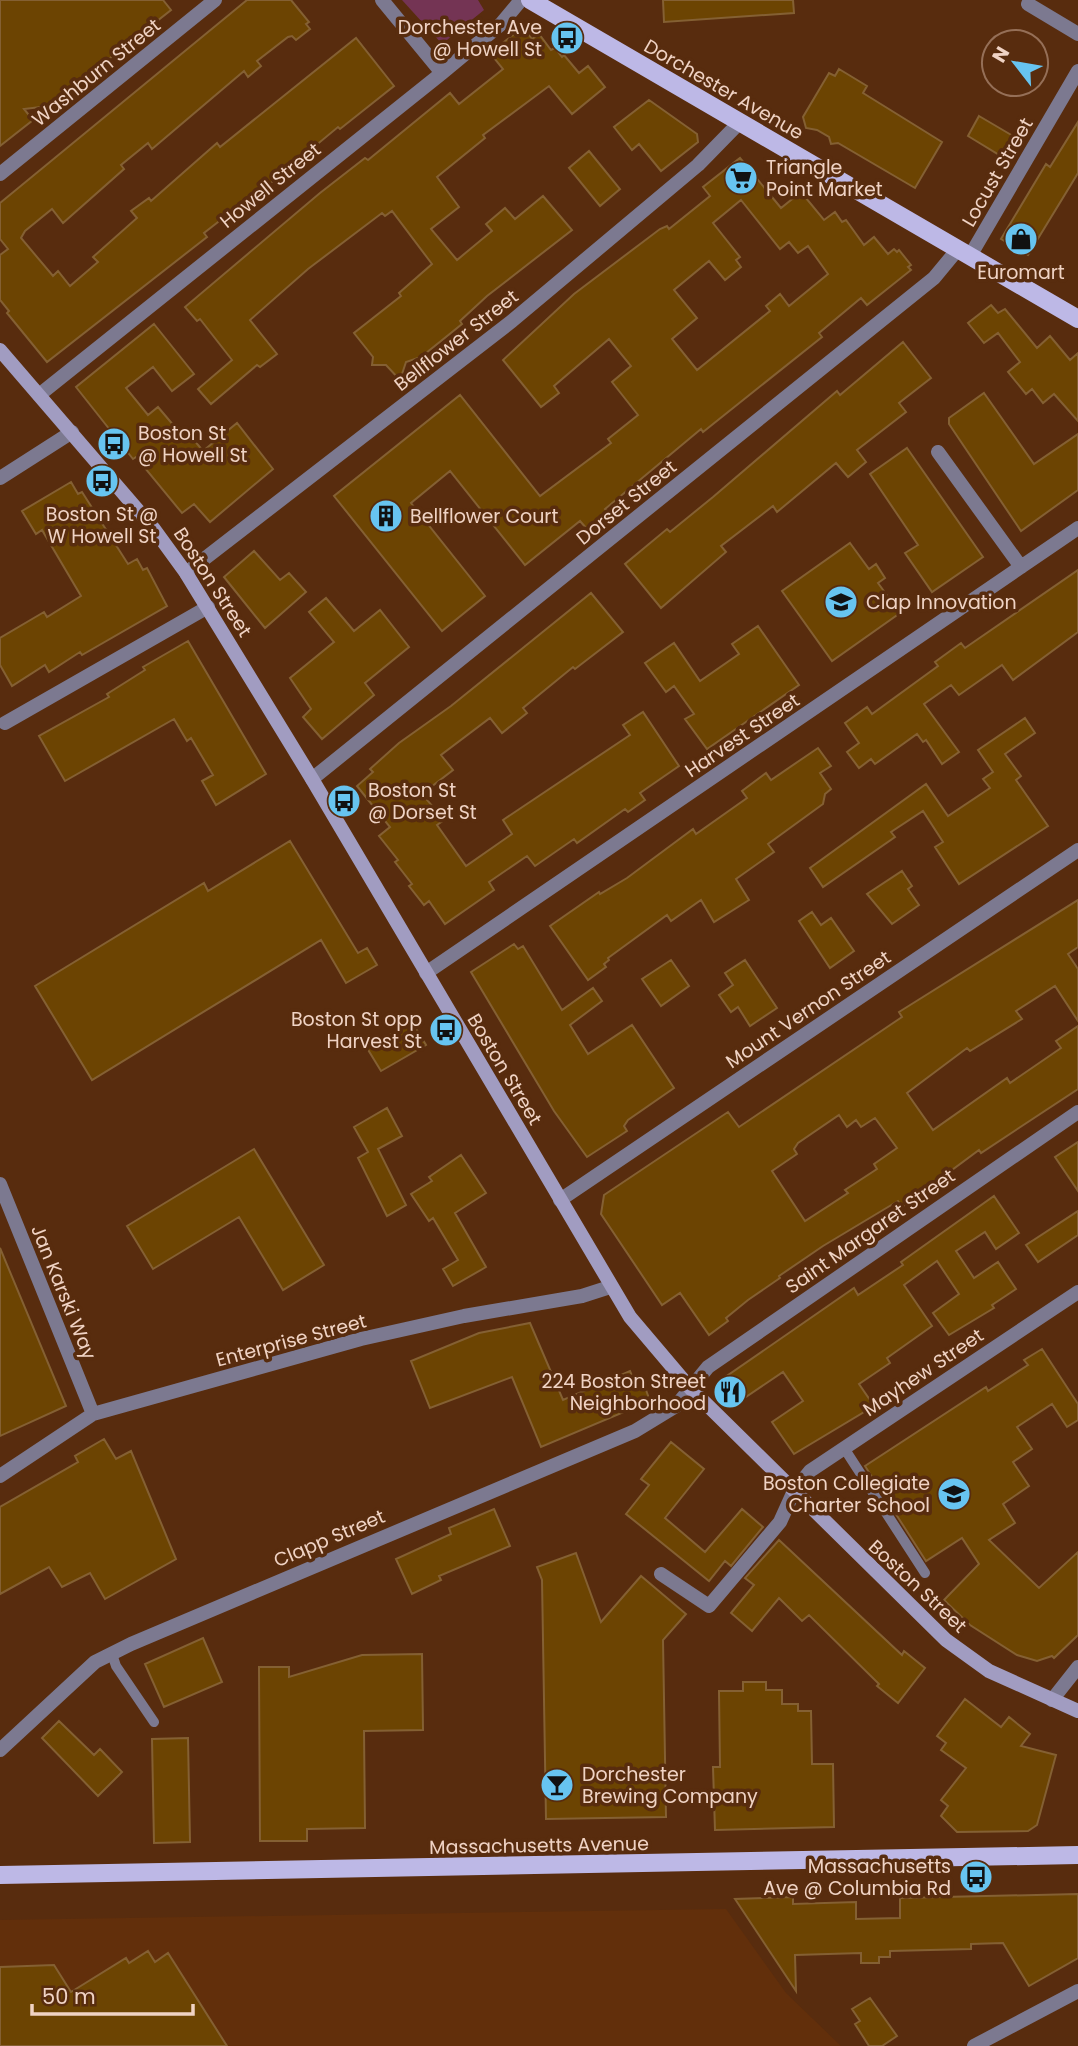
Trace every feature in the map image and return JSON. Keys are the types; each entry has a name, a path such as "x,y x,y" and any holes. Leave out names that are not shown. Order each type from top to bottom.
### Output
{"main road":[{"name":"Dorchester Avenue","path":"530,0 1078,319"},
{"name":"Boston Street","path":"0,351 154,528 186,573 312,779 630,1317 691,1389 946,1640 989,1671 1078,1711"},
{"name":"Massachusetts Avenue","path":"0,1875 1078,1855"}],"street":[{"name":"Washburn Street","path":"0,174 215,0"},
{"path":"382,0 442,73"},
{"name":"Howell Street","path":"39,395 442,73 501,24 521,0"},
{"path":"1028,4 1078,34"},
{"name":"Locust Street","path":"964,253 1078,71"},
{"name":"Bellflower Street","path":"186,573 512,321 698,166 739,123"},
{"name":"Dorset Street","path":"312,779 964,253"},
{"path":"0,478 72,432"},
{"path":"938,452 1021,567"},
{"name":"Harvest Street","path":"426,973 1078,528"},
{"path":"5,723 208,607"},
{"name":"Mount Vernon Street","path":"560,1200 1078,850"},
{"name":"Saint Margaret Street","path":"691,1389 708,1367 1078,1112"},
{"name":"Jan Karski Way","path":"0,1184 93,1414"},
{"name":"Enterprise Street","path":"0,1476 93,1414 361,1339 464,1316 582,1296 610,1287"},
{"name":"Mayhew Street","path":"661,1574 709,1606 780,1521 794,1491 810,1471 1078,1292"},
{"name":"Clapp Street","path":"0,1750 95,1662 416,1521 635,1431 666,1414 691,1389"},
{"path":"1052,1700 1078,1667"},
{"path":"974,2046 1078,1991"}],"lane":[{"path":"844,1448 925,1573"},
{"path":"112,1654 116,1666 155,1722"}],"shaded area":[{"path":"402,0 478,0 484,10 442,44"},
{"path":"726,1909 786,1993 841,2046 0,2046 0,1920"}],"building":[{"path":"0,0 163,0 171,10 49,106 24,109 33,120 0,146"},
{"path":"247,0 291,0 309,22 306,24 310,29 296,40 292,36 288,37 257,61 261,66 248,77 244,71 152,149 148,143 121,165 124,169 63,223 52,209 25,231 21,238 53,276 58,271 70,286 98,262 93,257 137,218 131,211 149,198 151,201 217,143 220,147 356,38 394,86 340,129 338,127 238,210 236,208 204,233 207,237 47,362 7,313 9,311 0,300 0,255 8,249 0,239 0,203"},
{"path":"663,0 793,0 794,13 664,22"},
{"path":"523,27 532,39 539,34 551,50 555,48 562,57 564,55 579,73 588,66 605,87 572,114 549,86 483,135 485,138 437,177 459,207 431,229 457,260 492,231 486,224 505,208 515,219 543,196 572,230 487,296 460,321 462,324 421,357 406,362 400,380 386,365 372,365 373,357 354,333 401,296 399,293 432,264 392,211 385,216 382,213 308,269 250,320 277,354 260,367 257,365 211,404 198,389 232,360 200,319 197,321 185,307 320,193 365,158 368,160 450,93 459,104 503,69 490,53"},
{"path":"839,69 867,86 863,93 942,142 915,188 838,143 831,144 829,137 817,130 806,128 803,117 829,73 835,76"},
{"path":"649,100 697,134 698,142 661,171 639,144 632,150 614,127"},
{"path":"979,116 1013,136 1001,156 968,136"},
{"path":"1078,122 1078,173 1028,255 1001,239 1046,164 1050,167"},
{"path":"589,151 620,189 600,206 569,168"},
{"path":"740,158 781,208 801,192 824,220 835,212 842,222 846,220 864,245 874,237 888,254 894,249 897,252 899,250 911,265 908,267 911,270 867,305 861,298 819,333 822,337 703,432 701,429 605,509 608,512 587,529 580,521 525,565 450,471 411,503 485,596 442,631 334,496 460,395 540,496 611,443 608,439 638,415 612,382 631,366 609,339 554,386 559,393 541,407 503,360 574,294 660,229 667,226 669,229 710,196 703,187","holes":["741,200 780,249 789,242 798,253 808,246 828,274 789,306 780,294 766,306 770,311 697,370 672,339 697,318 674,290 709,261 725,280 741,267 736,260 740,257 713,223"]},
{"path":"991,305 998,313 1005,309 1037,348 1050,336 1070,360 1078,353 1078,421 1054,394 1043,403 1032,389 1026,394 1008,372 1020,362 998,333 984,343 968,323"},
{"path":"154,324 194,374 172,391 153,367 126,388 148,415 158,407 180,433 185,429 203,451 237,423 273,469 210,522 194,504 182,513 136,457 133,459 76,387"},
{"path":"903,342 931,378 899,403 906,412 857,450 866,462 848,477 836,463 777,512 773,506 721,546 726,552 661,608 625,564 667,529 670,532 837,391 840,395"},
{"path":"984,393 1034,464 1078,434 1078,490 1021,531 949,424 949,418"},
{"path":"907,448 983,557 932,592 905,553 918,545 870,474"},
{"path":"71,482 78,494 82,492 128,564 137,559 143,570 147,568 167,606 82,655 80,652 49,672 45,665 12,686 0,665 0,638 44,612 47,617 81,596 42,530 36,534 22,511"},
{"name":"Clap Innovation","path":"850,543 869,569 876,564 885,578 878,583 900,613 832,661 782,591"},
{"path":"254,551 280,580 289,573 306,592 265,628 224,577"},
{"path":"1078,570 1078,632 1013,680 1002,665 959,695 951,685 924,704 959,752 942,764 926,740 923,742 917,734 875,764 871,759 859,768 847,752 859,743 845,723 867,707 872,714 938,666 935,662 961,643 965,648"},
{"path":"591,593 623,632 575,669 573,667 523,708 527,713 502,733 490,718 441,755 453,770 422,794 444,820 437,825 466,866 512,834 503,820 630,735 623,725 643,712 679,766 640,793 645,800 628,812 625,809 577,843 574,839 535,866 527,856 489,882 494,890 445,924 429,901 424,905 409,886 412,884 395,862 398,860 379,836 390,827 357,786 373,772 370,769 399,743 451,706"},
{"path":"326,598 354,631 380,610 409,647 365,683 374,695 322,739 303,717 311,709 290,678 334,642 309,612"},
{"path":"758,626 799,685 707,749 685,719 694,714 674,686 666,692 645,663 674,643 700,681 739,654 732,644"},
{"path":"188,641 266,774 216,805 202,781 213,775 191,738 187,741 174,719 65,781 39,736 109,697 107,694 145,670 143,667"},
{"path":"1025,718 1035,733 1005,754 1021,776 1016,780 1048,826 959,884 935,847 943,842 923,811 891,832 895,837 823,887 810,868 926,784 948,816 990,788 983,779 993,772 978,750"},
{"path":"818,748 831,766 820,773 831,789 825,794 823,804 768,844 774,852 736,879 749,900 714,922 701,900 671,921 667,915 608,958 604,964 606,967 588,980 550,926 599,892 600,894 627,878 693,829 696,834 747,798 742,791 766,773 771,780"},
{"path":"290,841 358,953 367,948 377,965 346,983 321,940 92,1080 35,986 204,883 208,891"},
{"path":"902,871 912,886 908,889 919,905 892,924 867,894"},
{"path":"1078,900 1078,947 1068,954 1078,969 1078,1021 1055,986 1016,1011 1022,1019 970,1051 967,1048 907,1093 933,1130 1007,1078 1010,1083 1061,1048 1056,1041 1078,1026 1078,1089 981,1153 979,1150 902,1207 898,1201 823,1246 748,1300 726,1318 728,1321 709,1335 680,1293 662,1305 601,1214 604,1195 728,1112 739,1127 902,1017 899,1012","holes":["839,1115 847,1127 856,1120 861,1127 875,1118 897,1148 874,1164 877,1169 845,1190 848,1193 805,1221 772,1171 797,1154 794,1149 798,1143"]},
{"path":"812,912 821,925 831,918 854,951 830,968 799,921"},
{"path":"514,944 518,949 523,946 562,1010 593,988 602,1001 570,1025 588,1054 632,1025 674,1088 628,1120 624,1126 627,1131 587,1157 554,1111 471,972"},
{"path":"671,960 689,986 661,1006 642,979"},
{"path":"745,960 777,1008 750,1026 738,1007 731,1012 719,995 733,985 725,973"},
{"path":"412,1022 426,1045 381,1071 367,1048"},
{"path":"387,1108 402,1136 378,1149 406,1205 387,1216 358,1158 368,1152 354,1127"},
{"path":"1078,1142 1078,1191 1055,1157"},
{"path":"254,1149 324,1265 283,1290 239,1217 153,1269 127,1226"},
{"path":"461,1155 486,1193 455,1213 486,1267 453,1286 443,1269 458,1260 433,1218 429,1221 411,1194 432,1181 429,1177"},
{"path":"994,1196 1019,1233 996,1249 985,1232 956,1251 974,1278 998,1262 1016,1289 992,1305 994,1308 949,1335 933,1313 959,1294 937,1261 904,1285 932,1326 887,1358 890,1363 859,1384 872,1403 863,1409 864,1412 794,1454 772,1422 803,1401 783,1372 740,1401 721,1380 854,1288 858,1295 903,1265 901,1262"},
{"path":"1078,1211 1078,1235 1038,1262 1026,1245"},
{"path":"0,1248 66,1406 0,1436"},
{"path":"530,1323 563,1400 630,1371 636,1385 643,1382 650,1401 541,1447 512,1377 430,1408 411,1361 479,1333"},
{"path":"1042,1349 1078,1404 1078,1420 1067,1427 1052,1404 1017,1427 1032,1449 1013,1462 1029,1486 1003,1504 1015,1523 989,1540 1039,1588 1078,1552 1078,1635 1054,1658 1052,1656 1037,1661 1017,1655 970,1625 944,1600 979,1564 962,1538 926,1561 865,1466 986,1387 988,1391 1028,1365 1024,1360"},
{"path":"104,1439 116,1459 131,1451 176,1559 105,1599 90,1573 62,1587 49,1567 0,1594 0,1507 78,1462 75,1456"},
{"path":"671,1442 704,1469 665,1518 705,1552 742,1509 763,1527 731,1566 725,1561 709,1581 626,1514 649,1485 641,1479"},
{"path":"494,1509 510,1546 439,1576 441,1580 412,1594 396,1559 451,1534 449,1528"},
{"path":"779,1540 902,1655 904,1651 925,1668 898,1703 877,1686 879,1684 809,1615 802,1621 779,1598 752,1631 731,1613 754,1585 745,1578"},
{"path":"576,1553 601,1622 641,1576 686,1614 663,1640 666,1817 546,1819 542,1580 537,1567"},
{"path":"203,1638 222,1682 164,1707 145,1664"},
{"path":"422,1654 423,1730 364,1731 365,1828 307,1829 307,1841 260,1841 259,1667 289,1667 289,1677 362,1655"},
{"path":"743,1682 766,1682 766,1690 782,1690 782,1704 798,1704 798,1711 811,1711 812,1764 833,1764 834,1827 715,1830 713,1767 720,1767 719,1691 743,1691"},
{"path":"965,1699 1001,1727 1009,1717 1030,1734 1021,1746 1056,1755 1037,1825 1028,1831 957,1832 941,1816 948,1806 941,1800 966,1768 941,1750 946,1743 937,1736"},
{"path":"59,1721 94,1755 100,1749 122,1772 98,1796 42,1738"},
{"path":"188,1738 190,1842 154,1843 152,1739"},
{"path":"1078,1894 1078,1958 1029,1986 1003,1943 971,1944 971,1949 890,1951 890,1957 879,1957 879,1963 861,1963 861,1953 795,1955 796,1991 735,1899 793,1897 793,1904 856,1902 856,1919 900,1918 900,1898"},
{"path":"148,1951 155,1962 168,1953 227,2046 0,2046 0,1967 54,1965 71,1992 126,1958 129,1963"},
{"path":"870,1998 897,2036 882,2046 869,2046 855,2024 860,2021 852,2009"}],"place":[{"name":"Dorchester Ave @ Howell St","path":"567,38"},
{"name":"Triangle Point Market","path":"741,178"},
{"name":"Euromart","path":"1021,239"},
{"name":"Boston St @ Howell St","path":"114,444"},
{"name":"Boston St @ W Howell St","path":"102,481"},
{"name":"Bellflower Court","path":"386,516"},
{"name":"Clap Innovation","path":"841,602"},
{"name":"Boston St @ Dorset St","path":"344,801"},
{"name":"Boston St opp Harvest St","path":"446,1030"},
{"name":"224 Boston Street Neighborhood","path":"730,1392"},
{"name":"Boston Collegiate Charter School","path":"954,1494"},
{"name":"Dorchester Brewing Company","path":"557,1785"},
{"name":"Massachusetts Ave @ Columbia Rd","path":"976,1877"}]}
